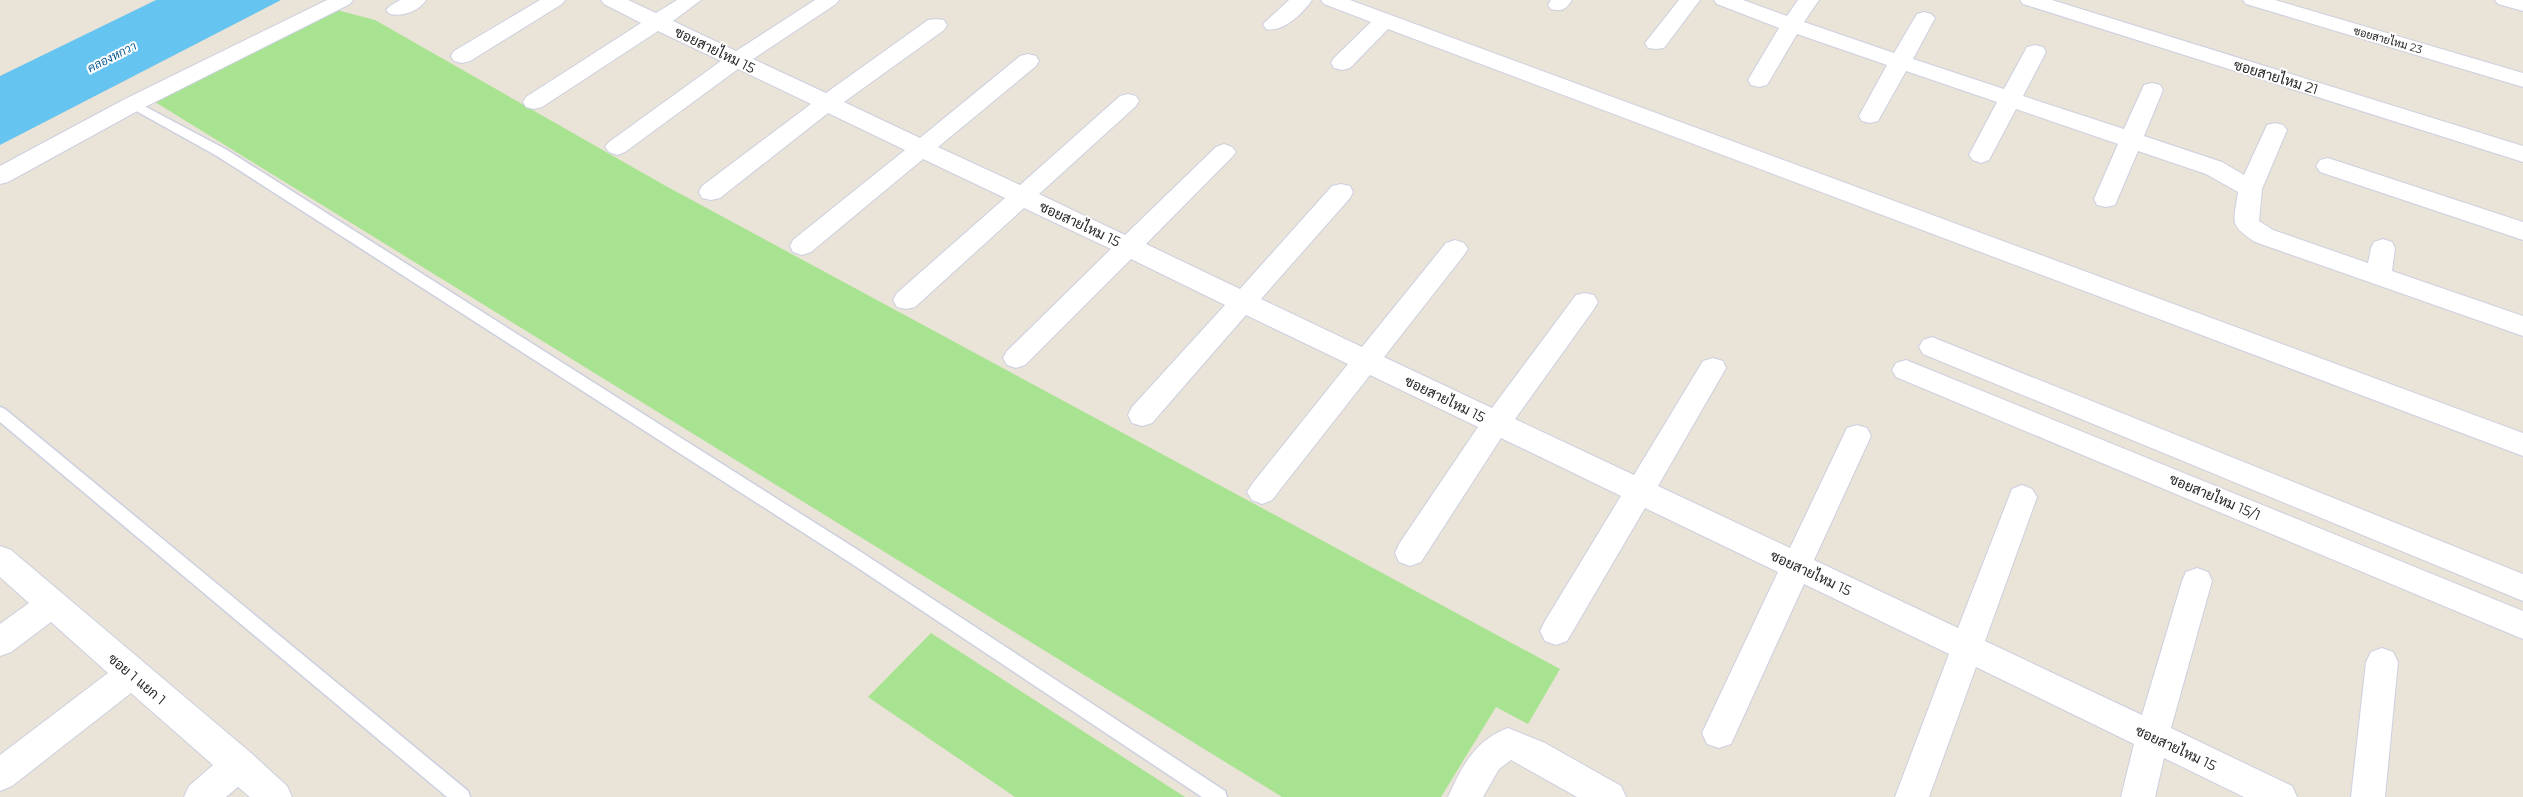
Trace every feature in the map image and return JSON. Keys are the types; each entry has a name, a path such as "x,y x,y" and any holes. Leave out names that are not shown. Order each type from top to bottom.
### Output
{"street":[{"path":"0,176 133,104 343,0"},
{"path":"398,10 416,0"},
{"path":"462,56 555,0"},
{"name":"ซอยสายไหม 15","path":"611,0 2280,797"},
{"path":"534,102 691,0"},
{"path":"617,147 737,60 829,0"},
{"path":"1274,24 1302,0"},
{"path":"1331,0 2523,445"},
{"path":"1656,43 1690,0"},
{"path":"1724,0 1791,25 2214,168 2250,189"},
{"path":"1759,80 1791,25 1809,0"},
{"name":"ซอยสายไหม 21","path":"2030,0 2523,154"},
{"name":"ซอยสายไหม 23","path":"2253,0 2523,80"},
{"path":"2506,0 2523,5"},
{"path":"1870,116 1898,61 1924,18"},
{"path":"1342,63 1384,21"},
{"path":"711,192 827,103 936,25"},
{"path":"1981,155 2035,52"},
{"path":"802,246 1028,61"},
{"path":"2106,200 2152,90"},
{"path":"906,300 1128,101"},
{"path":"2275,130 2250,189 2246,224 2264,236 2523,326"},
{"path":"1016,358 1224,152"},
{"path":"2328,166 2523,231"},
{"path":"1142,414 1341,192"},
{"path":"1262,492 1455,248"},
{"path":"2379,276 2383,248"},
{"path":"1410,553 1496,423 1585,302"},
{"path":"1932,347 2523,588"},
{"path":"1556,631 1638,490 1713,368"},
{"name":"ซอยสายไหม 15/1","path":"1906,370 2523,626"},
{"path":"1719,733 1857,436"},
{"path":"1912,797 2022,496"},
{"path":"2434,588 2436,553"},
{"name":"ซอย 1 แยก 1","path":"0,559 275,797"},
{"path":"2138,797 2152,736 2197,581"},
{"path":"0,642 52,604"},
{"path":"2368,797 2382,662"},
{"path":"0,775 131,674"},
{"path":"1465,797 1487,758 1508,743 1533,754 1610,797"},
{"path":"201,797 239,764"}],"lane":[{"path":"133,104 222,153 763,498 1218,797"},
{"path":"0,413 461,797"}],"green space":[{"path":"337,10 375,20 664,185 1560,669 1528,724 1496,707 1441,797 1282,797 155,102"},
{"path":"931,633 1185,797 1015,797 868,697"}],"water":[{"name":"คลองหกวา","path":"156,0 281,0 0,145 0,76"}]}
